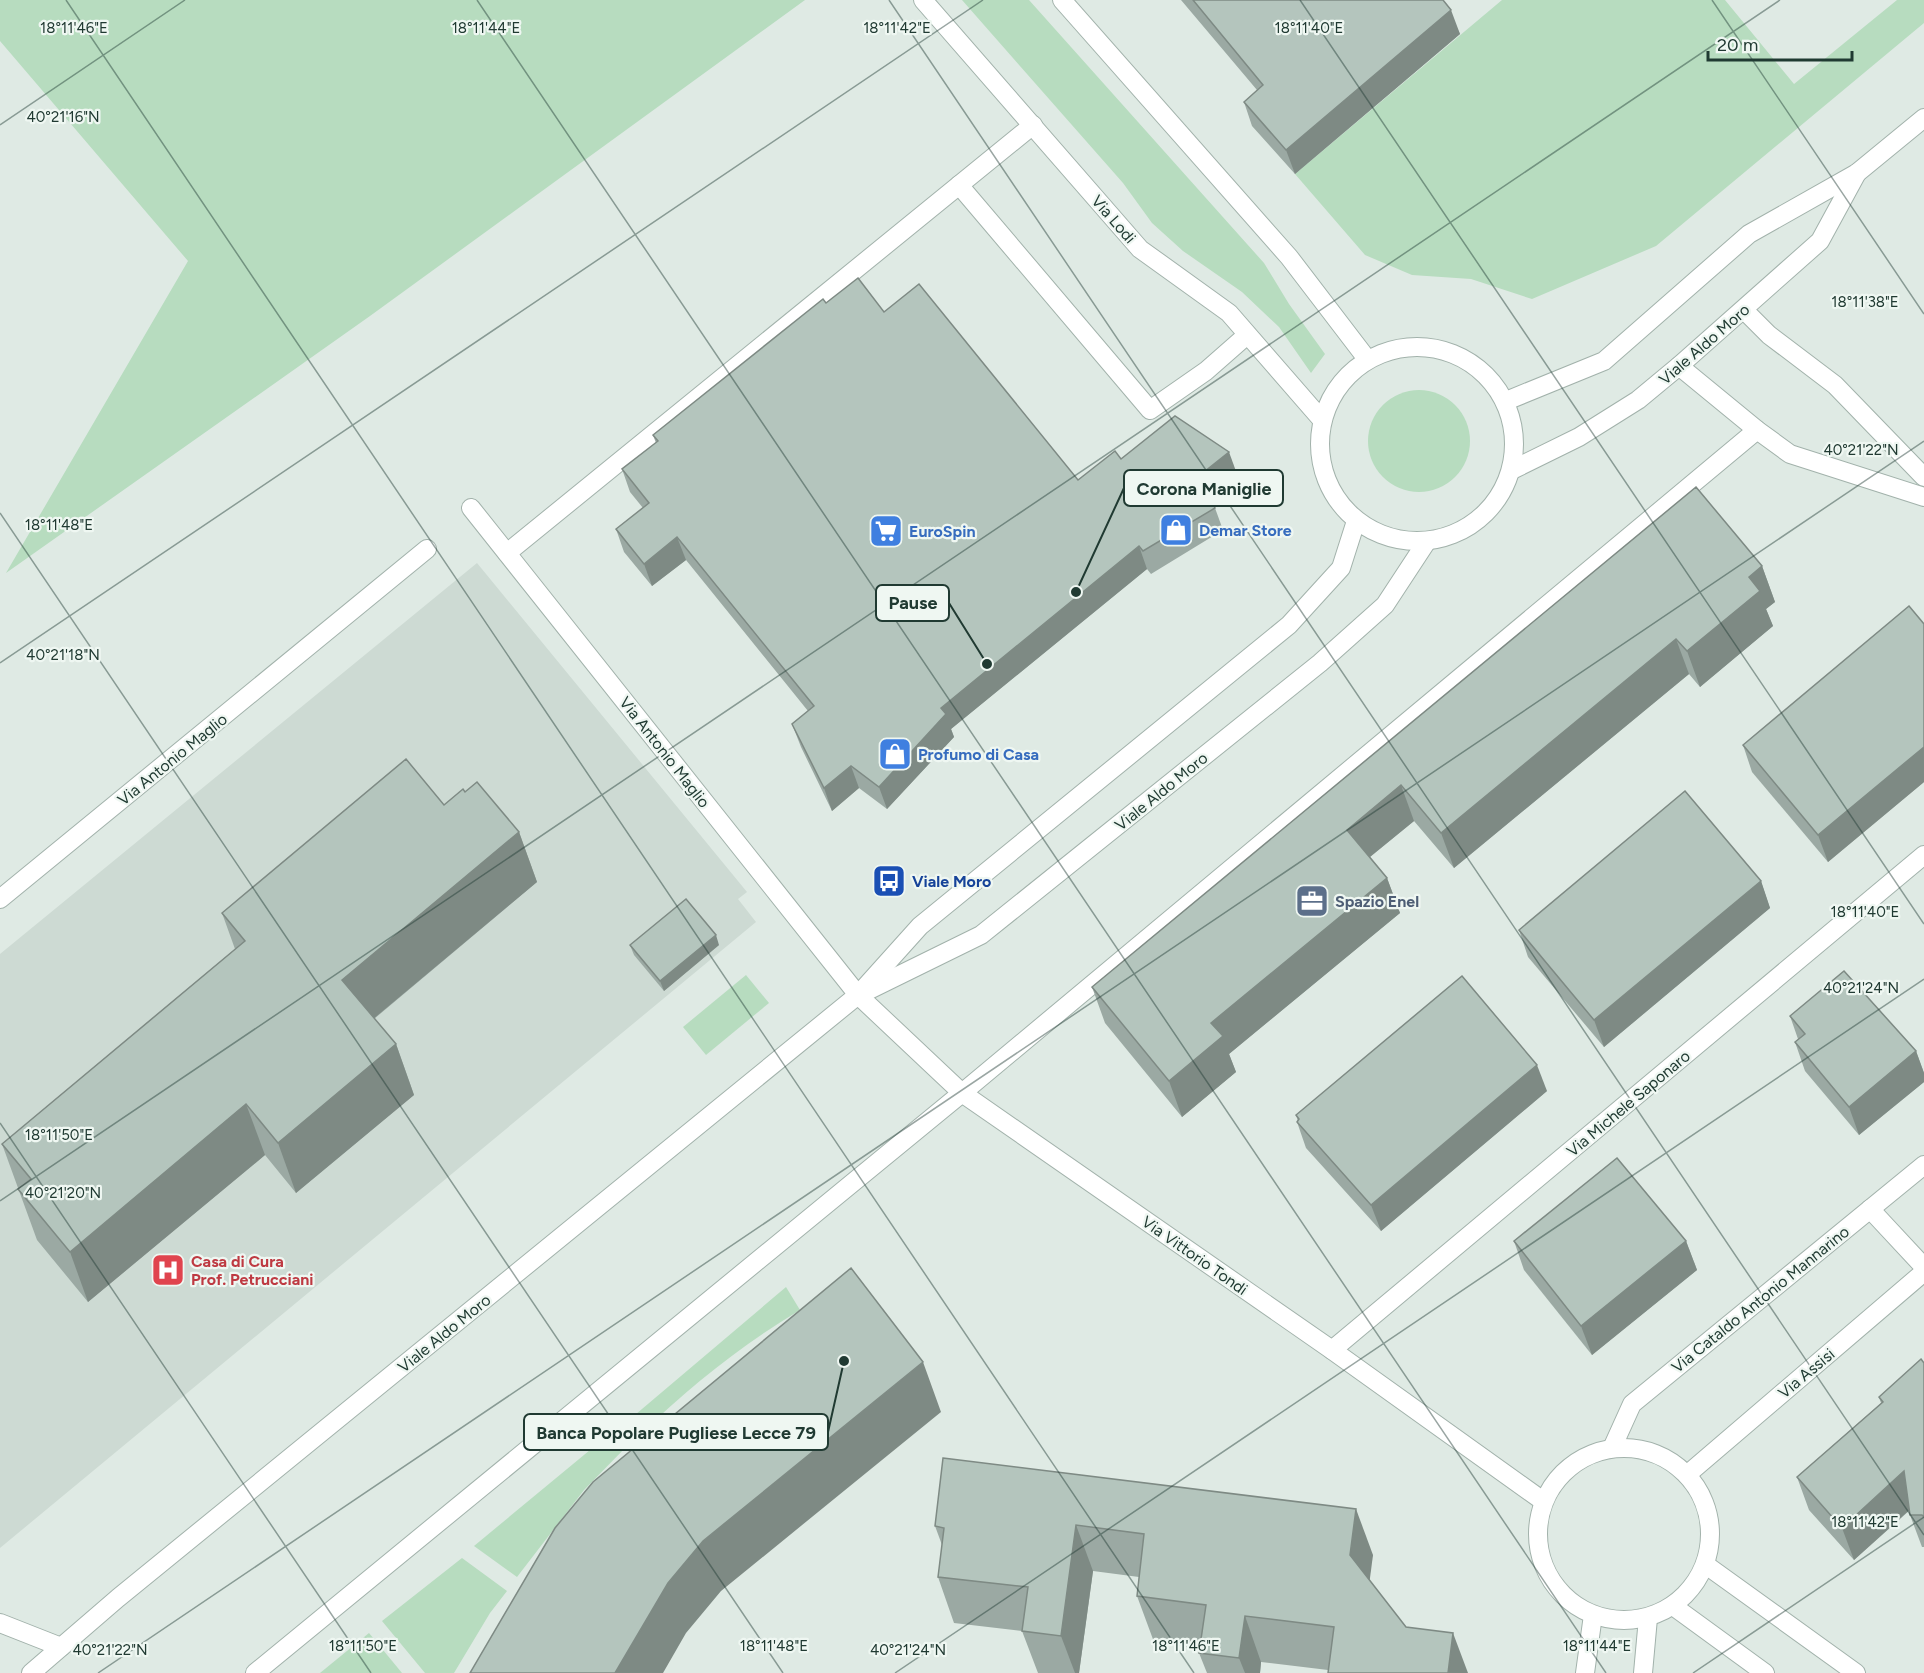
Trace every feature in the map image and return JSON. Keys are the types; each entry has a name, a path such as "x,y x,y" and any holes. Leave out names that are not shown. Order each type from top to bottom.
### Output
{"street":[{"name":"Via Lodi","path":"923,0 1140,249 1229,313 1322,420"},
{"path":"1062,0 1289,257 1366,359"},
{"name":"Viale Aldo Moro","path":"1506,401 1604,361 1749,234 1857,173 1924,118"},
{"path":"507,553 1033,125"},
{"name":"Viale Aldo Moro","path":"1512,470 1599,425 1638,400 1679,366 1820,241 1857,173"},
{"path":"959,185 1150,410 1206,371 1247,335"},
{"path":"1744,310 1769,335 1835,385 1924,477"},
{"path":"1419,345 1470,361 1506,401 1515,435 1512,470 1494,505 1464,530 1426,541 1389,537 1356,521 1332,492 1320,457 1322,420 1339,386 1366,359 1419,345"},
{"path":"1679,366 1790,454 1924,497"},
{"path":"255,1673 962,1093 1757,430"},
{"name":"Via Antonio Maglio","path":"471,508 858,995"},
{"name":"Viale Aldo Moro","path":"31,1673 118,1598 858,995 920,926 1289,625 1341,568 1356,521"},
{"name":"Viale Aldo Moro","path":"858,995 981,935 1320,663 1385,605 1426,541"},
{"name":"Via Antonio Maglio","path":"0,899 427,549"},
{"name":"Via Michele Saponaro","path":"1332,1350 1924,855"},
{"name":"Via Vittorio Tondi","path":"858,995 962,1093 1332,1350 1543,1501"},
{"name":"Via Cataldo Antonio Mannarino","path":"1613,1446 1632,1404 1924,1165"},
{"path":"1870,1209 1924,1267"},
{"name":"Via Assisi","path":"1689,1473 1924,1272"},
{"path":"1613,1446 1654,1450 1689,1473 1711,1516 1706,1565 1693,1587 1673,1606 1648,1618 1620,1621 1593,1616 1556,1588 1537,1546 1543,1501 1570,1464 1613,1446"},
{"path":"1706,1565 1856,1673"},
{"path":"1673,1606 1744,1666 1765,1673"},
{"path":"1585,1673 1593,1616"},
{"path":"1644,1672 1648,1618"},
{"path":"0,1623 61,1647"}],"shaded area":[{"name":"Casa di Cura Prof. Petrucciani","path":"477,563 747,892 738,899 756,922 0,1548 0,954"}],"green space":[{"path":"0,0 805,0 370,316 6,573 188,261 0,41"},
{"path":"962,0 1029,0 1264,263 1289,304 1325,354 1311,373 1279,327 1242,292 1183,251 1152,223 1123,183"},
{"path":"1502,0 1725,0 1794,84 1897,0 1924,0 1924,23 1656,246 1532,299 1471,279 1412,275 1365,255 1295,174"},
{"path":"1419,390 1448,398 1462,412 1470,441 1462,470 1448,484 1419,492 1390,484 1376,470 1368,441 1376,412 1390,398"},
{"path":"746,975 769,1003 706,1055 683,1027"},
{"path":"786,1287 800,1310 717,1367 642,1433 629,1420"},
{"path":"613,1431 628,1445 584,1490 517,1577 474,1546"},
{"path":"462,1558 507,1591 490,1613 454,1673 425,1673 382,1621"},
{"path":"369,1633 402,1673 320,1673"}],"building":[{"path":"1193,0 1443,0 1451,10 1286,150 1244,102 1263,85"},
{"path":"858,278 884,312 919,284 1078,480 1115,451 1121,459 1175,416 1229,452 1199,476 1215,508 1143,551 1139,546 941,708 946,714 879,787 851,766 824,788 792,724 814,706 677,537 644,564 616,529 649,503 622,469 658,441 653,435 823,299 826,303"},
{"path":"1696,487 1762,566 1749,577 1760,591 1687,651 1676,639 1441,833 1401,785 1347,830 1387,878 1211,1023 1223,1036 1169,1081 1092,987"},
{"path":"1909,606 1924,624 1924,747 1818,835 1743,745"},
{"path":"406,759 444,805 463,789 465,792 477,782 519,832 342,980 396,1044 278,1143 246,1104 70,1252 18,1189 31,1179 2,1144 245,941 222,913"},
{"path":"1685,791 1761,881 1594,1020 1519,930"},
{"path":"686,899 716,935 660,981 630,945"},
{"path":"1844,971 1916,1051 1849,1107 1795,1042 1805,1034 1790,1016"},
{"path":"1462,976 1537,1065 1371,1205 1297,1122 1299,1119 1296,1115"},
{"path":"1617,1158 1686,1241 1581,1326 1514,1241"},
{"path":"851,1268 923,1362 703,1541 668,1583 615,1673 470,1673 555,1528 593,1482"},
{"path":"1921,1359 1924,1363 1924,1517 1910,1515 1904,1471 1842,1528 1797,1477 1883,1402 1879,1397"},
{"path":"943,1458 1356,1509 1350,1555 1406,1627 1453,1633 1448,1673 1328,1673 1334,1627 1245,1616 1239,1658 1199,1653 1206,1605 1137,1596 1144,1534 1076,1525 1061,1636 1022,1631 1028,1587 938,1577 944,1528 935,1526"}],"place":[{"name":"Demar Store","path":"1176,530"},
{"name":"EuroSpin","path":"886,531"},
{"name":"Corona Maniglie","path":"1076,592"},
{"name":"Pause","path":"987,664"},
{"name":"Profumo di Casa","path":"895,754"},
{"name":"Viale Moro","path":"889,881"},
{"name":"Spazio Enel","path":"1312,901"},
{"name":"Casa di Cura Prof. Petrucciani","path":"168,1270"},
{"name":"Banca Popolare Pugliese Lecce 79","path":"844,1361"}]}
